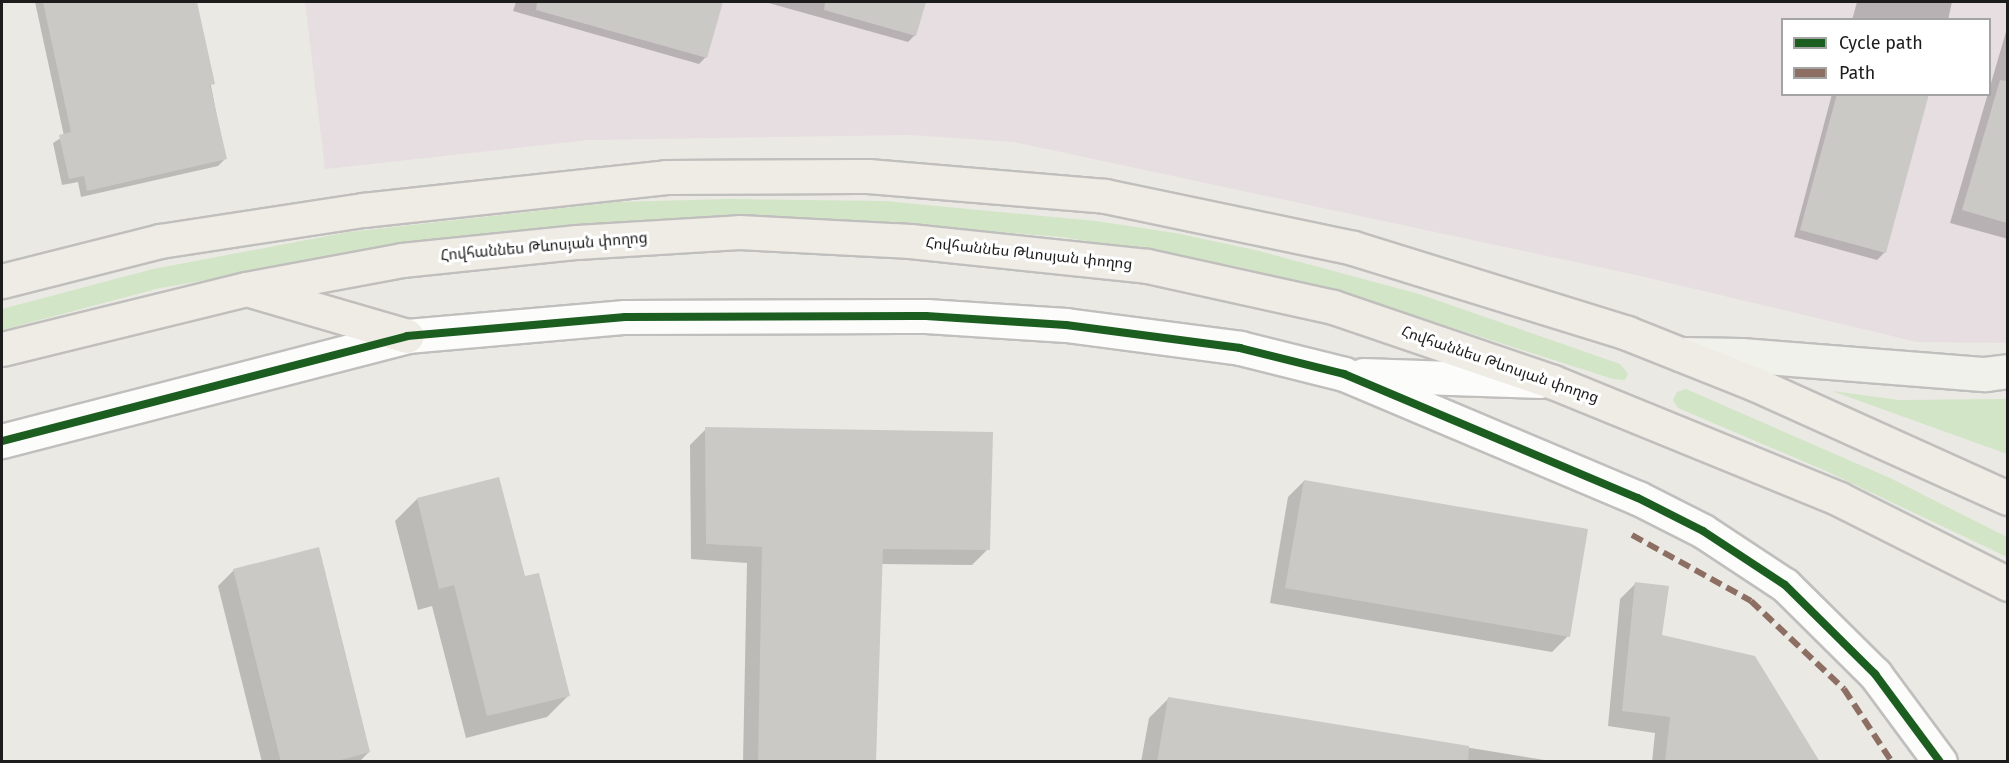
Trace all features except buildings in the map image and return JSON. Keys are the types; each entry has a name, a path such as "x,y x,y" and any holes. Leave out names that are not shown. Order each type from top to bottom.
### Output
{"main road":[{"path":"2,281 160,241 363,210 666,177 868,176 1105,196 1353,248 1627,333 1755,384 2007,498"},
{"name":"Հովհաննես Թևոսյան փողոց","path":"2,349 246,289 402,260 577,242 739,232 910,242 1170,271 1334,307 1553,382 1839,499 2007,584"},
{"path":"246,289 406,336"},
{"path":"1677,354 1741,355 1985,374 2007,371"}],"street":[{"path":"2,441 406,336 625,317 926,316 1066,325 1228,347 1344,374 1638,498 1703,531 1785,585 1875,674 1940,762"},
{"path":"1344,374 1553,382"}],"shaded area":[{"path":"305,2 2007,2 2007,343 1917,342 1636,275 1014,142 909,135 589,140 325,169"}],"green space":[{"path":"729,199 884,201 1096,221 1175,233 1255,250 1419,294 1620,364 1628,374 1625,380 1613,379 1341,292 1235,266 1062,237 890,223 740,217 620,222 491,234 353,255 160,288 2,330 2,309 153,269 349,232 617,202"},
{"path":"1686,389 1890,478 2007,537 2007,557 1826,471 1678,408 1673,400 1677,392"},
{"path":"1832,391 1899,400 2007,399 2007,454"}],"marked path":[{"path":"1632,535 1751,601 1844,689 1892,762"}],"cycle path":[{"path":"2,441 407,336 625,317 926,316 1066,325 1240,348 1344,374 1638,498 1703,531 1785,585 1875,674 1940,762"}]}
